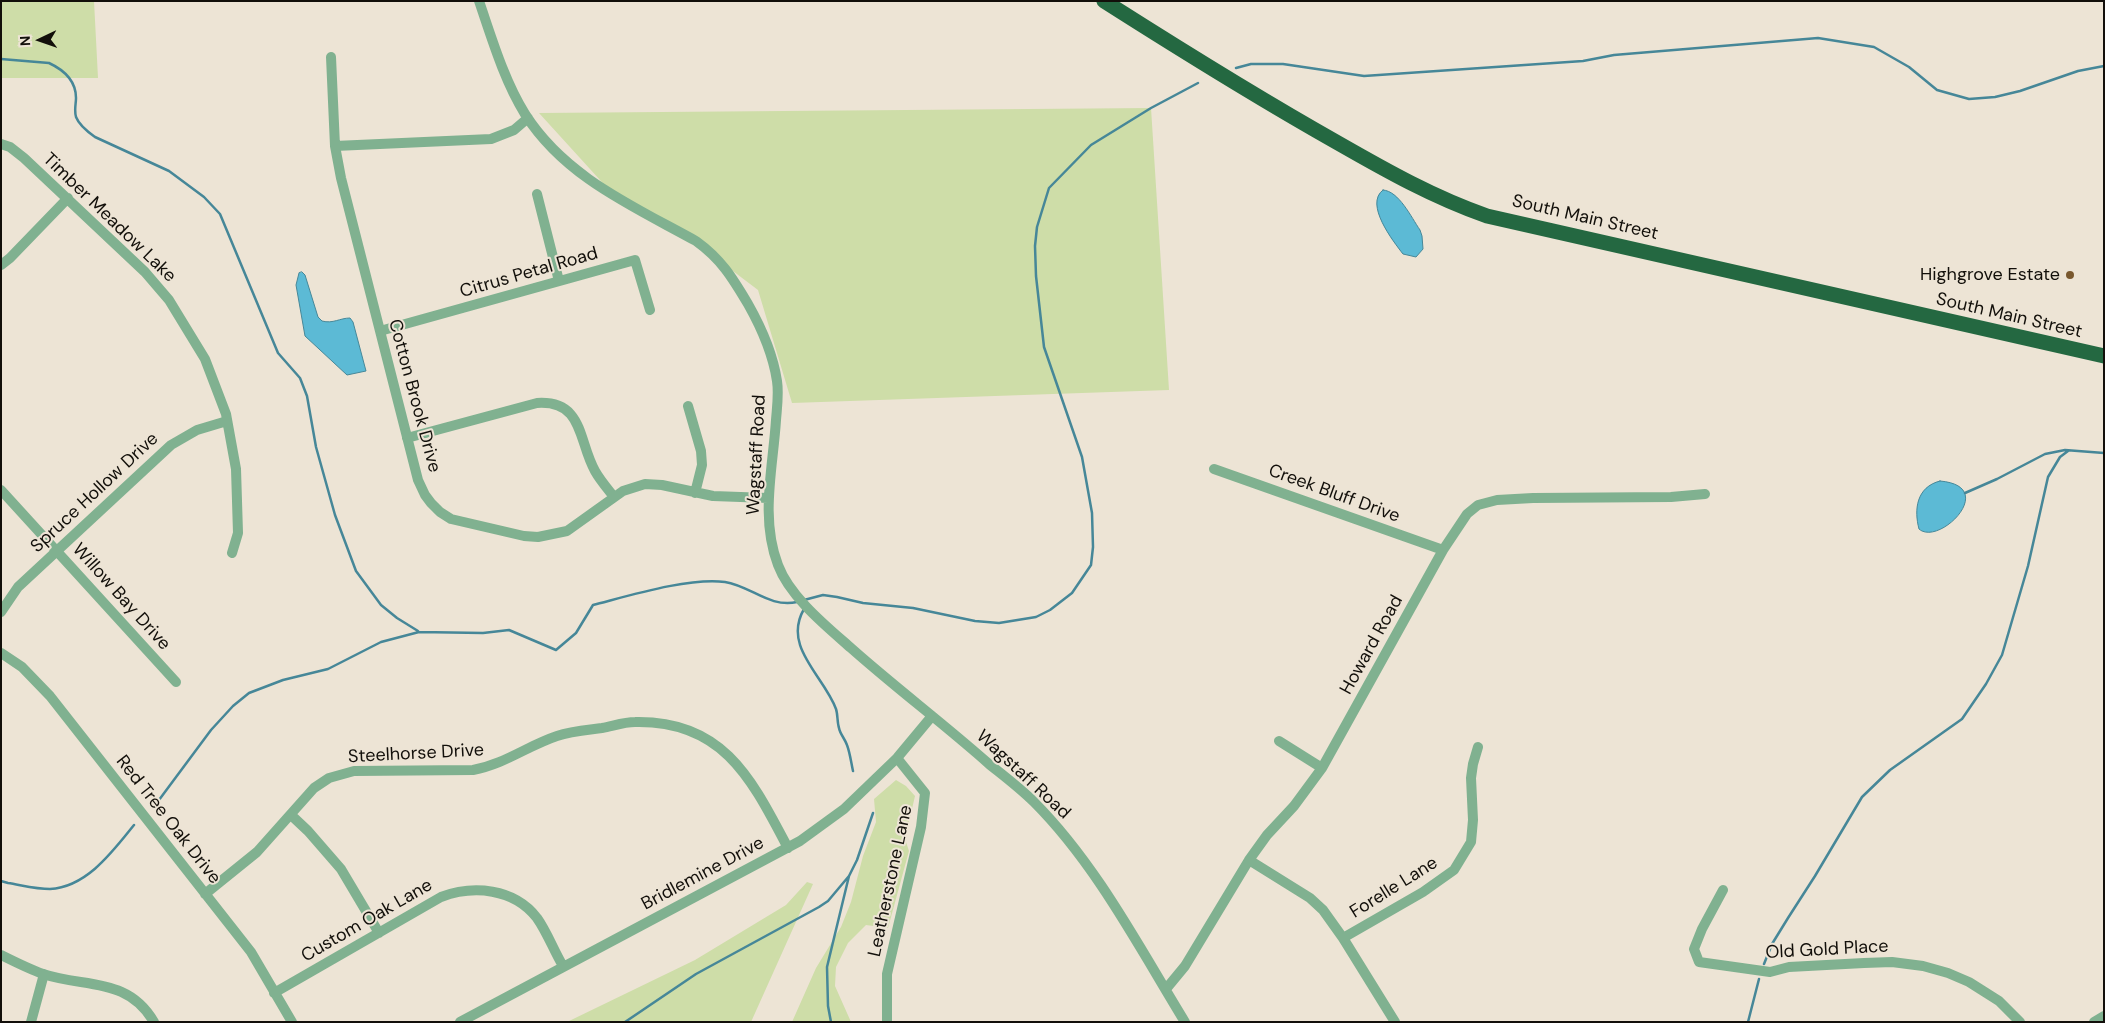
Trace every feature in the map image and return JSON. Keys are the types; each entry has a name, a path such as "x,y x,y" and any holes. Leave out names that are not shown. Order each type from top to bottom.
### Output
{"highway":[{"name":"South Main Street","path":"1104,1 1304,124 1402,179 1452,204 1487,216 2104,356"}],"street":[{"name":"Wagstaff Road","path":"479,1 512,91 528,118 551,147 586,177 628,205 696,241 719,259 731,275 755,318 766,344 777,380 776,425 768,498 769,524 778,565 800,599 829,629 1033,801 1060,831 1094,876 1185,1022"},
{"name":"Cotton Brook Drive","path":"331,57 336,146 341,178 418,480 424,495 440,512 451,519 524,536 538,537 567,531 614,497 634,486 645,484 662,485 713,496 768,498"},
{"path":"336,146 491,139 514,130 528,118"},
{"name":"Timber Meadow Lake","path":"1,144 10,147 24,158 145,272 169,300 205,359 227,422 236,469 238,533 232,553"},
{"path":"537,194 559,282"},
{"path":"1,265 68,198"},
{"name":"Citrus Petal Road","path":"380,331 636,260 650,310"},
{"path":"407,438 537,403 556,404 571,414 578,426 595,471 614,497"},
{"path":"688,406 701,451 702,464 695,493"},
{"name":"Spruce Hollow Drive","path":"1,612 18,587 171,445 197,430 227,422"},
{"name":"Creek Bluff Drive","path":"1214,468 1443,550"},
{"name":"Willow Bay Drive","path":"1,490 176,682"},
{"name":"Howard Road","path":"1166,989 1185,966 1250,860 1322,768 1443,550 1467,514 1478,505 1497,500 1671,497 1705,494"},
{"name":"Red Tree Oak Drive","path":"1,652 22,667 50,696 251,952 292,1022"},
{"name":"Bridlemine Drive","path":"460,1022 788,848 844,809 897,758 932,716"},
{"name":"Steelhorse Drive","path":"205,894 257,852 314,788 329,778 354,771 473,770 491,767 559,735 633,722 655,722 696,733 722,749 749,778 788,848"},
{"path":"1279,740 1322,768"},
{"name":"Forelle Lane","path":"1344,938 1423,892 1454,870 1471,842 1473,820 1472,764 1478,747"},
{"name":"Leatherstone Lane","path":"887,1022 887,974 921,827 926,793 897,758"},
{"path":"290,816 308,831 341,869 379,933"},
{"path":"1250,860 1310,898 1323,910 1344,938 1395,1022"},
{"name":"Custom Oak Lane","path":"274,993 441,897 457,891 480,889 496,892 520,903 537,918 563,966"},
{"name":"Old Gold Place","path":"1723,890 1702,928 1694,948 1700,962 1770,972 1789,967 1892,962 1923,966 1948,972 1970,982 1999,1001 2020,1022"},
{"path":"1,955 44,974 121,990 141,1002 154,1022"},
{"path":"31,1022 44,974"},
{"path":"2094,1022 2104,1016"}],"green space":[{"path":"1,1 94,1 98,78 1,78"},
{"path":"1151,108 1169,390 792,403 758,290 684,234 610,191 539,113"},
{"path":"896,780 906,786 915,796 905,839 909,851 888,928 866,925 848,943 836,967 835,986 851,1022 792,1022 816,968 841,927 851,902 863,856 876,822 874,799"},
{"path":"807,882 813,884 751,1022 567,1022 695,960 786,905"}],"water":[{"path":"1383,190 1389,191 1399,200 1420,230 1423,249 1416,257 1403,254 1382,222 1377,204 1378,196"},
{"path":"302,272 305,275 318,317 322,321 330,322 350,318 353,322 366,371 347,375 305,336 296,285 299,273"},
{"path":"1940,481 1957,485 1965,493 1965,503 1960,514 1939,530 1928,532 1919,529 1917,507 1921,494 1926,488"}],"waterway":[{"path":"1236,68 1251,64 1283,64 1364,76 1583,61 1614,55 1818,38 1874,47 1909,67 1937,90 1969,99 1995,97 2020,91 2078,71 2104,66"},
{"path":"1,59 49,63 60,69 74,86 76,117 87,131 95,137 169,171 204,197 220,214 278,353 300,378 307,396 316,447 335,515 356,571 381,605 418,631"},
{"path":"804,600 823,595 863,603 913,608 975,621 999,623 1036,617 1050,610 1072,593 1091,565 1093,547 1092,513 1082,457 1044,347 1036,276 1035,246 1037,227 1049,188 1091,145 1151,108 1198,83"},
{"path":"1965,493 2045,454 2065,450 2104,453"},
{"path":"1764,964 1772,944 1862,797 1890,770 1962,719 1986,684 2002,655 2028,566 2048,477 2060,457 2068,451"},
{"path":"156,804 211,730 233,706 249,693 283,680 328,669 381,642 419,632 483,633 509,630 556,650 576,633 593,605 641,592 695,582 725,582 778,602 797,602"},
{"path":"804,609 799,623 798,636 801,649 836,709 838,723 848,748 853,771"},
{"path":"831,1022 828,1006 827,967 849,876 857,860 873,813"},
{"path":"1,881 34,888 50,889 76,882 98,866 134,825"},
{"path":"625,1022 696,974 819,907 828,901 849,876"},
{"path":"1748,1022 1759,979"}],"place":[{"name":"Highgrove Estate","path":"2070,275"}]}
